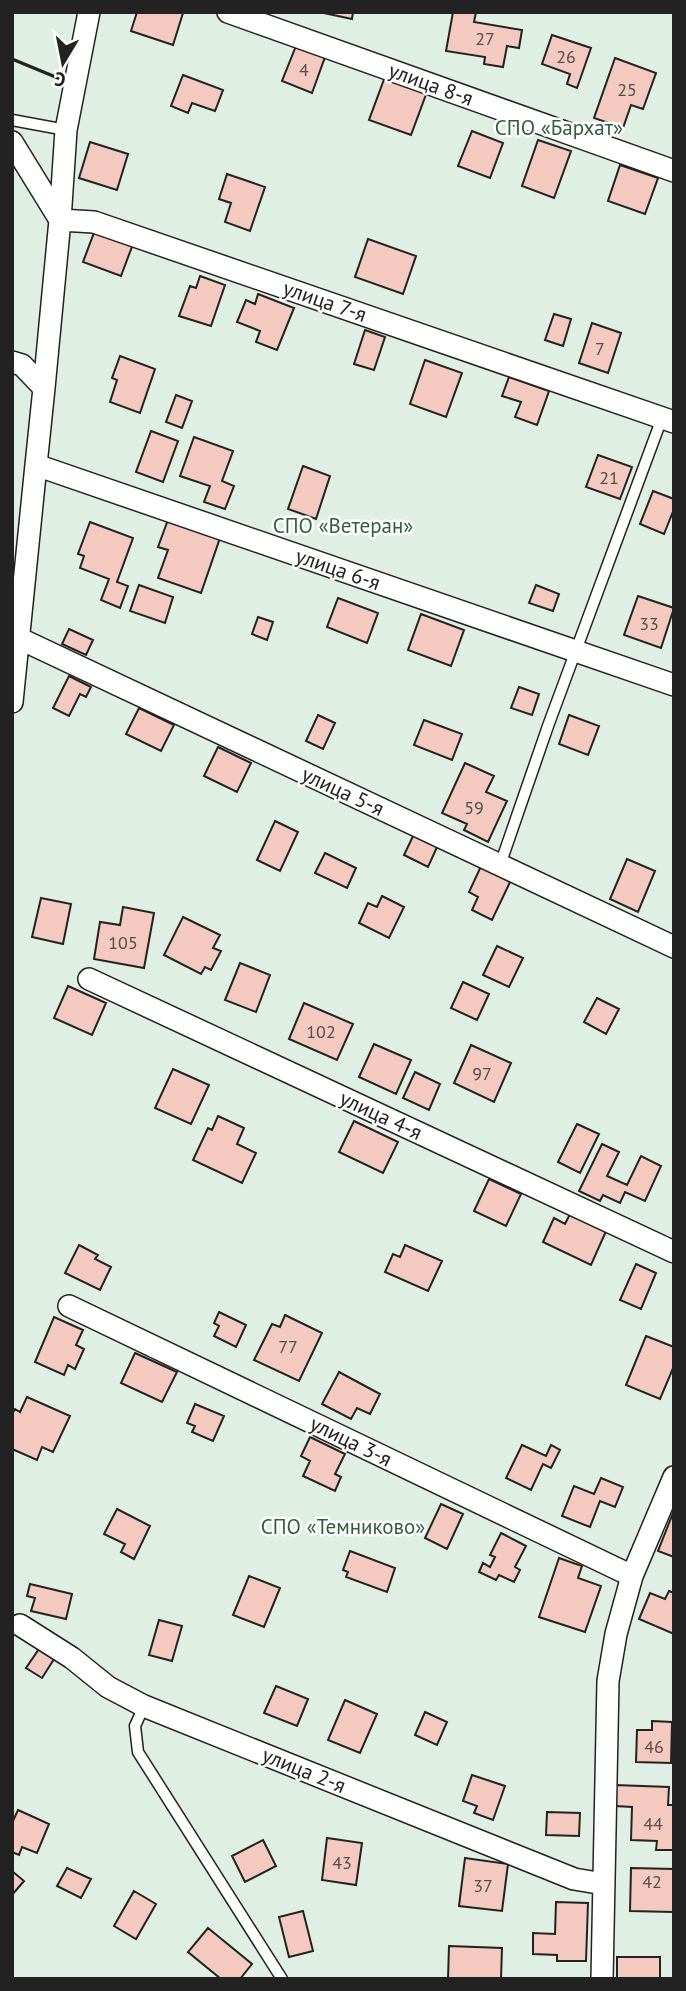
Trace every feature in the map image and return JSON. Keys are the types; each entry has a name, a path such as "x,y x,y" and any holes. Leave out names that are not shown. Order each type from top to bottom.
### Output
{"street":[{"path":"12,702 16,636 60,220 66,130 89,12"},
{"name":"улица 8-я","path":"228,12 674,171"},
{"path":"12,142 60,220"},
{"name":"улица 7-я","path":"60,220 94,222 668,420"},
{"path":"12,362 22,365 44,388"},
{"name":"улица 6-я","path":"36,465 674,685"},
{"name":"улица 5-я","path":"16,636 674,947"},
{"name":"улица 4-я","path":"89,979 674,1252"},
{"name":"улица 3-я","path":"69,1306 632,1576"},
{"path":"602,1979 608,1681 616,1634 632,1576 674,1477"},
{"name":"улица 2-я","path":"20,1625 72,1658 108,1687 144,1706 574,1879 604,1884"}],"lane":[{"path":"12,120 66,130"},
{"path":"500,865 576,651 668,420"},
{"path":"144,1706 135,1726 138,1752 282,1979"}],"green space":[{"path":"12,12 674,12 674,1979 12,1979"}],"building":[{"path":"137,12 183,13 173,45 131,31"},
{"path":"319,12 353,12 352,19"},
{"path":"453,12 476,12 474,22 522,30 519,48 507,46 503,67 484,64 485,57 446,51"},
{"path":"552,35 591,48 577,88 567,84 570,74 542,64"},
{"path":"296,46 325,57 312,93 282,81"},
{"path":"615,58 656,73 643,109 631,105 623,128 594,118"},
{"path":"386,74 428,89 411,135 369,120"},
{"path":"183,75 223,90 215,111 192,103 188,113 171,106"},
{"path":"472,131 503,143 490,178 458,166"},
{"path":"538,140 571,151 554,198 522,186"},
{"path":"90,142 128,154 117,190 79,178"},
{"path":"620,165 658,178 645,214 608,201"},
{"path":"227,174 265,187 250,231 225,222 231,203 219,199"},
{"path":"95,230 133,244 121,276 83,262"},
{"path":"368,239 416,256 403,294 355,277"},
{"path":"200,276 225,285 211,326 179,316 190,286 196,288"},
{"path":"258,294 294,308 277,350 256,342 260,331 237,322 246,300 255,304"},
{"path":"554,314 571,319 563,346 545,340"},
{"path":"592,323 621,333 608,373 579,363"},
{"path":"365,330 385,337 374,370 354,364"},
{"path":"120,356 155,369 140,413 110,402 117,380 112,378"},
{"path":"425,360 462,373 446,417 410,404"},
{"path":"509,377 549,391 537,425 515,417 521,402 502,396"},
{"path":"176,395 192,401 182,428 166,422"},
{"path":"151,431 178,441 163,482 136,472"},
{"path":"194,437 233,451 222,481 234,486 225,509 204,502 210,486 180,476"},
{"path":"598,455 632,467 620,499 586,487"},
{"path":"303,466 330,476 316,519 288,509"},
{"path":"653,491 674,499 674,509 664,534 640,524"},
{"path":"169,517 221,535 201,593 158,578 168,550 158,547"},
{"path":"90,522 133,538 117,582 128,586 120,608 101,600 109,579 80,568 84,556 78,554"},
{"path":"139,585 173,597 165,623 130,611"},
{"path":"536,585 559,594 553,611 529,603"},
{"path":"638,596 674,608 661,648 624,635"},
{"path":"338,598 378,613 367,643 327,627"},
{"path":"421,614 464,630 451,666 408,650"},
{"path":"258,617 273,622 267,640 252,634"},
{"path":"69,629 93,640 86,655 62,644"},
{"path":"69,676 91,687 86,697 80,694 69,716 53,708"},
{"path":"519,687 539,694 532,715 511,708"},
{"path":"139,708 174,725 161,751 126,734"},
{"path":"318,715 335,723 323,749 306,741"},
{"path":"569,715 599,726 588,755 559,744"},
{"path":"424,720 462,734 452,760 414,745"},
{"path":"218,747 251,763 237,792 204,776"},
{"path":"465,763 494,776 486,792 507,801 488,842 464,830 467,824 442,813"},
{"path":"275,821 298,832 280,871 257,860"},
{"path":"414,834 438,845 428,867 404,855"},
{"path":"325,853 356,868 347,888 315,873"},
{"path":"627,859 655,871 638,912 610,899"},
{"path":"482,864 512,878 492,920 472,910 478,897 469,892"},
{"path":"382,896 404,907 389,938 359,923 368,903 377,907"},
{"path":"41,898 71,904 63,944 32,937"},
{"path":"123,907 154,913 144,968 94,959 100,922 120,925"},
{"path":"183,917 220,935 213,948 221,951 211,970 205,967 201,974 164,955"},
{"path":"497,946 523,958 509,987 483,975"},
{"path":"240,963 270,975 256,1012 225,1000"},
{"path":"463,982 489,994 477,1020 451,1008"},
{"path":"68,986 106,1003 92,1035 54,1018"},
{"path":"597,998 619,1009 606,1034 584,1022"},
{"path":"304,1003 353,1024 337,1060 289,1039"},
{"path":"374,1044 411,1060 396,1094 359,1077"},
{"path":"471,1045 511,1063 494,1102 454,1083"},
{"path":"173,1069 209,1085 191,1124 155,1108"},
{"path":"415,1072 440,1084 429,1110 403,1098"},
{"path":"218,1116 244,1128 237,1144 256,1153 242,1183 193,1160 208,1128 212,1130"},
{"path":"354,1121 398,1142 383,1173 339,1152"},
{"path":"577,1124 599,1134 580,1173 558,1162"},
{"path":"602,1144 619,1152 607,1176 627,1185 641,1156 661,1166 645,1201 625,1192 620,1203 603,1195 600,1201 579,1191"},
{"path":"489,1179 521,1194 506,1226 474,1211"},
{"path":"571,1212 607,1229 591,1265 543,1242 554,1218 565,1224"},
{"path":"79,1245 98,1255 95,1259 111,1267 100,1290 65,1273"},
{"path":"405,1245 442,1261 428,1291 385,1272 393,1254 400,1257"},
{"path":"636,1264 656,1273 641,1309 620,1300"},
{"path":"219,1312 246,1325 236,1347 214,1336 219,1326 214,1323"},
{"path":"285,1315 322,1333 299,1381 254,1360 272,1324 280,1327"},
{"path":"54,1317 83,1330 76,1345 84,1349 75,1369 68,1365 64,1375 35,1362"},
{"path":"646,1336 674,1347 674,1366 660,1399 626,1385"},
{"path":"135,1353 177,1372 162,1402 121,1383"},
{"path":"339,1372 380,1394 370,1414 357,1408 351,1419 322,1404"},
{"path":"27,1397 70,1416 53,1452 42,1447 37,1460 12,1449 12,1414 15,1409 20,1412"},
{"path":"195,1404 224,1416 213,1441 192,1432 195,1426 187,1423"},
{"path":"310,1437 345,1454 335,1474 341,1477 335,1491 303,1476 310,1461 301,1456"},
{"path":"522,1445 546,1456 551,1445 560,1450 551,1468 543,1464 531,1490 506,1478"},
{"path":"601,1478 623,1487 615,1507 600,1501 590,1527 562,1516 574,1486 594,1494"},
{"path":"441,1504 463,1514 447,1549 425,1538"},
{"path":"117,1509 150,1526 134,1559 121,1552 125,1544 104,1534"},
{"path":"674,1513 674,1557 658,1551"},
{"path":"501,1533 526,1546 515,1567 520,1570 514,1582 499,1575 496,1580 479,1572 483,1563 490,1567 495,1557 490,1555"},
{"path":"350,1551 395,1568 387,1592 346,1577 348,1572 343,1570"},
{"path":"559,1558 582,1566 578,1578 601,1586 585,1632 539,1617"},
{"path":"249,1576 280,1588 264,1627 233,1615"},
{"path":"30,1584 72,1594 66,1619 31,1611 35,1598 27,1596"},
{"path":"669,1591 674,1593 674,1634 639,1619 650,1593 665,1599"},
{"path":"159,1620 182,1626 172,1661 149,1655"},
{"path":"41,1646 56,1656 42,1678 26,1668"},
{"path":"276,1686 308,1699 297,1726 264,1713"},
{"path":"345,1700 377,1714 360,1753 328,1740"},
{"path":"425,1712 447,1722 437,1745 415,1735"},
{"path":"652,1721 672,1722 671,1763 636,1762 637,1730 652,1730"},
{"path":"472,1775 505,1786 493,1820 474,1813 477,1806 463,1801"},
{"path":"615,1785 669,1787 668,1805 674,1805 674,1850 656,1850 657,1841 631,1840 632,1807 615,1806"},
{"path":"18,1810 49,1824 37,1853 22,1847 19,1855 12,1852 12,1823"},
{"path":"547,1812 580,1813 579,1836 546,1835"},
{"path":"327,1838 362,1843 356,1885 322,1880"},
{"path":"263,1840 276,1866 245,1882 232,1856"},
{"path":"465,1858 508,1864 502,1911 459,1906"},
{"path":"67,1868 91,1879 81,1898 57,1886"},
{"path":"631,1868 674,1869 673,1912 630,1911"},
{"path":"12,1871 24,1881 12,1895"},
{"path":"134,1891 156,1904 136,1939 114,1926"},
{"path":"556,1902 588,1903 586,1961 557,1961 557,1955 533,1954 533,1933 555,1934"},
{"path":"303,1911 313,1951 289,1957 279,1917"},
{"path":"208,1928 252,1964 240,1979 221,1979 188,1952"},
{"path":"449,1946 502,1948 501,1979 448,1979"},
{"path":"617,1957 660,1957 660,1979 617,1979"}],"wall":[{"path":"12,59 58,78"}],"park label":[{"name":"СПО «Бархат»","path":"559,127"},
{"name":"СПО «Ветеран»","path":"343,525"},
{"name":"СПО «Темниково»","path":"343,1526"}]}
